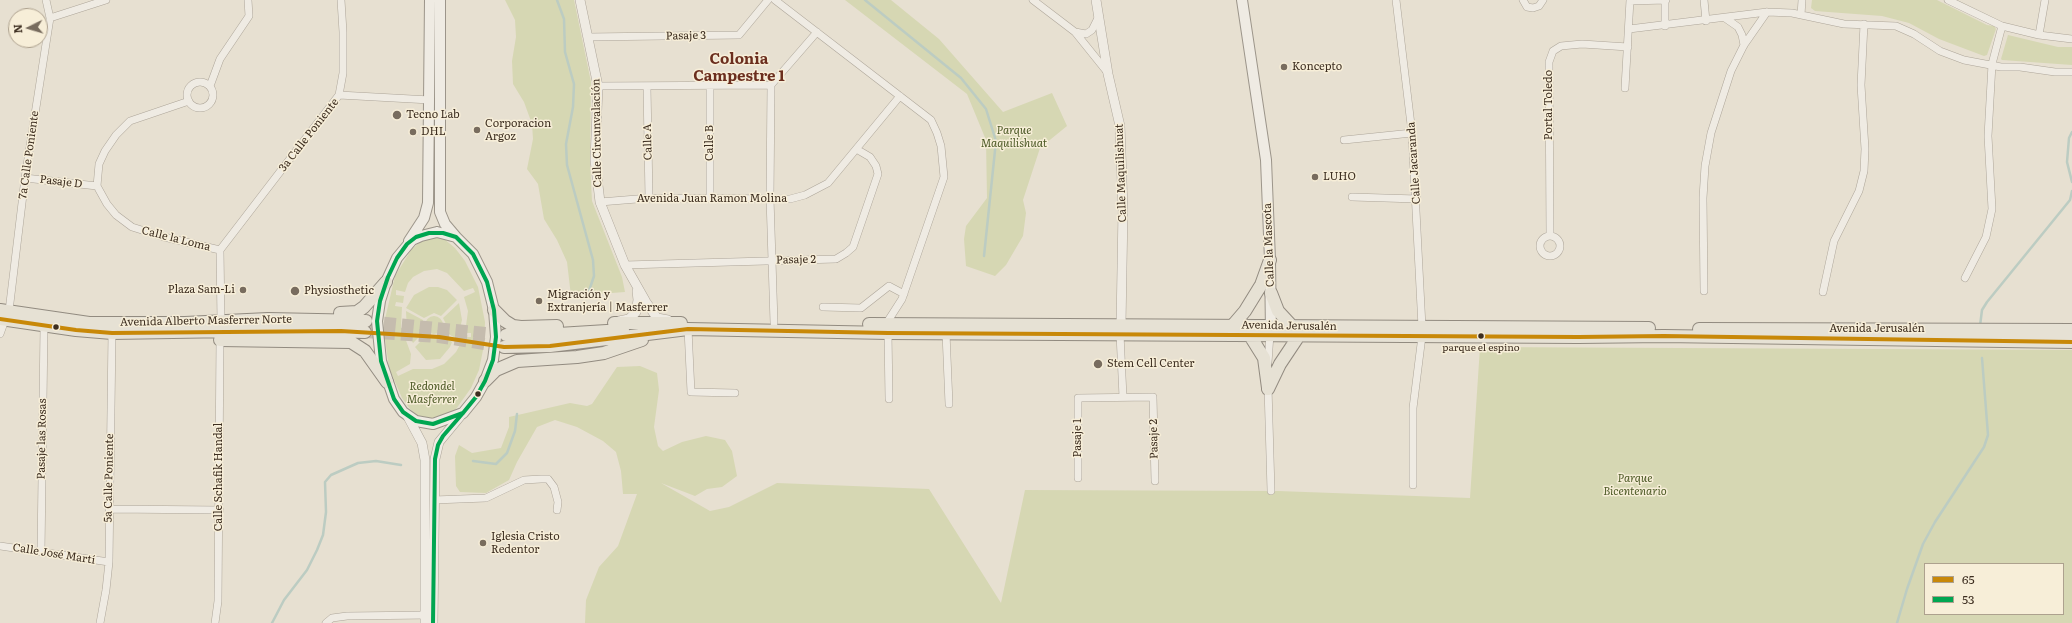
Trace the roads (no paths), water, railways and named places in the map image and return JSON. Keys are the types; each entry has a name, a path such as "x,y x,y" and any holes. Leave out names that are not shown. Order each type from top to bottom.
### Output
{"main road":[{"path":"430,0 428,203 424,218 397,258 386,282 380,301 377,321 380,355 387,382 394,399 407,415 416,421 433,424 463,413 485,381 496,370 517,361 577,357 604,353 672,331"},
{"path":"440,0 440,212 445,224 474,254 487,282 494,310 495,345 493,360 485,381"},
{"name":"Calle la Mascota","path":"1242,0 1266,160 1271,330"},
{"path":"407,244 421,236 437,232 456,237"},
{"path":"1233,325 1245,311 1261,285 1270,260"},
{"path":"386,282 370,302 357,312 241,314 230,316 220,331 351,342 365,351 387,382"},
{"path":"1271,293 1278,311 1291,325"},
{"path":"494,310 504,322 521,327 612,323 686,326"},
{"name":"Avenida Alberto Masferrer Norte","path":"3,315 44,326 112,332 220,331 268,319 366,326"},
{"name":"Avenida Alberto Masferrer Norte","path":"3,315 89,323 220,331"},
{"name":"Avenida Jerusalén","path":"506,335 542,335 686,326 774,323 887,328 946,333 1233,325 1300,334 1422,332 2072,330"},
{"name":"Avenida Jerusalén","path":"504,348 550,346 672,331 686,326 1121,329 1250,334 1291,325 1422,332 2072,342"},
{"path":"1250,334 1264,358 1268,389"},
{"path":"1268,389 1280,364 1300,334"}],"street":[{"name":"7a Calle Poniente","path":"0,334 50,18 46,0"},
{"path":"50,18 106,0"},
{"path":"210,86 203,82 194,83 187,93 191,105 199,108 208,106 213,99 210,86 220,59 249,16 248,0"},
{"name":"3a Calle Poniente","path":"220,250 340,96 343,66 341,0"},
{"name":"Calle Circunvalación","path":"580,0 598,86 595,160 600,202 625,265 635,284 657,318 686,326"},
{"name":"Pasaje 3","path":"588,37 739,35 768,0"},
{"path":"775,0 931,120 941,146 944,163 944,177 904,294 887,328 889,399"},
{"path":"1033,0 1075,32 1108,74"},
{"name":"Calle Maquilishuat","path":"1096,0 1108,74 1120,126 1123,171 1121,329 1122,397"},
{"name":"Calle Jacaranda","path":"1396,0 1412,133 1417,199 1422,332 1413,408 1413,485"},
{"path":"1523,0 1527,7 1533,8 1539,6 1543,0"},
{"path":"1625,88 1630,0 1666,0 1665,26"},
{"path":"1704,0 1706,21"},
{"path":"1802,0 1802,15"},
{"path":"1948,0 2002,26 2039,35 2072,39"},
{"path":"2039,35 2045,0"},
{"path":"1704,291 1703,231 1706,166 1711,133 1719,104 1731,71 1744,45 1767,12"},
{"path":"1629,29 1706,21 1767,12 1802,15 1844,24 1896,26 1914,34 1952,56 1992,64 2055,72 2072,72"},
{"path":"1075,32 1086,34 1092,30 1098,18"},
{"path":"1725,18 1738,27 1742,35 1744,45"},
{"path":"1823,292 1834,242 1859,191 1864,171 1865,149 1861,85 1864,24"},
{"path":"1965,278 1986,237 1992,209 1988,136 1992,64 2002,26"},
{"path":"774,323 770,198 771,85 817,32"},
{"name":"Portal Toledo","path":"1550,236 1549,62 1553,51 1561,46 1582,44 1628,47"},
{"path":"598,86 710,87 771,85"},
{"name":"Calle A","path":"647,87 649,198"},
{"name":"Calle B","path":"710,87 710,198"},
{"path":"340,96 430,100"},
{"name":"Avenida Juan Ramon Molina","path":"600,202 649,198 790,199 818,190 828,183 858,150 900,96"},
{"path":"97,186 99,164 105,151 116,135 130,121 189,101"},
{"path":"1344,140 1412,133"},
{"name":"Pasaje 2","path":"625,265 836,259 853,247 878,174 876,166 870,156 858,150"},
{"name":"Pasaje D","path":"25,178 97,186"},
{"name":"Calle la Loma","path":"97,186 107,204 116,215 132,227 164,237 220,250"},
{"path":"1352,197 1417,199"},
{"name":"Calle Schafik Handal","path":"216,623 218,602 220,510 220,250"},
{"name":"Calle Circunvalación","path":"612,323 629,319 636,312 638,300 635,284"},
{"path":"823,307 861,308 889,286 904,294"},
{"name":"Pasaje las Rosas","path":"41,552 44,326"},
{"path":"686,326 691,392 735,393"},
{"name":"Calle la Mascota","path":"1271,330 1268,389 1271,491"},
{"name":"5a Calle Poniente","path":"102,622 108,562 112,332"},
{"path":"946,333 949,404"},
{"name":"Pasaje 2","path":"1122,397 1153,397 1155,481"},
{"name":"Pasaje 1","path":"1078,478 1078,398 1122,397"},
{"path":"429,619 435,459 438,445 463,413"},
{"path":"407,415 422,443 424,456 429,619"},
{"path":"434,500 486,498 524,480 548,479 554,487 558,502 557,510"},
{"path":"109,509 220,510"},
{"name":"Calle José Martí","path":"0,546 108,562"},
{"path":"326,623 332,618 347,616 429,619"}],"waterway":[{"path":"557,0 564,19 565,52 574,84 573,107 566,144 567,165 593,260 594,276 588,294"},
{"path":"865,0 961,78 986,109 996,141 984,256"},
{"path":"2072,132 2069,138 2067,162 2072,182"},
{"path":"1980,326 1982,310 1987,302 2070,200 2072,191"},
{"path":"1897,623 1923,544 1935,522 1984,447 1988,435 1982,358"},
{"path":"473,461 496,464 507,453 515,431 517,414"},
{"path":"272,623 284,600 307,570 323,535 326,512 325,482 331,475 358,463 376,461 401,465"}],"tunnel":[{"path":"366,321 506,335"},
{"path":"365,332 439,337 504,347"}],"place":[{"name":"Koncepto","path":"1284,67"},
{"name":"Tecno Lab","path":"397,115"},
{"name":"Corporacion Argoz","path":"477,130"},
{"name":"DHL","path":"413,132"},
{"name":"LUHO","path":"1315,177"},
{"name":"Plaza Sam-Li","path":"243,290"},
{"name":"Physiosthetic","path":"295,291"},
{"name":"Migración y Extranjería | Masferrer","path":"539,301"},
{"name":"parque el espino","path":"1481,336"},
{"name":"Stem Cell Center","path":"1098,364"},
{"name":"Iglesia Cristo Redentor","path":"483,543"}],"district":[{"name":"Colonia Campestre 1","path":"739,68"}],"park label":[{"name":"Parque Maquilishuat","path":"1014,137"},
{"name":"Redondel Masferrer","path":"432,393"},
{"name":"Parque Bicentenario","path":"1635,485"}]}
